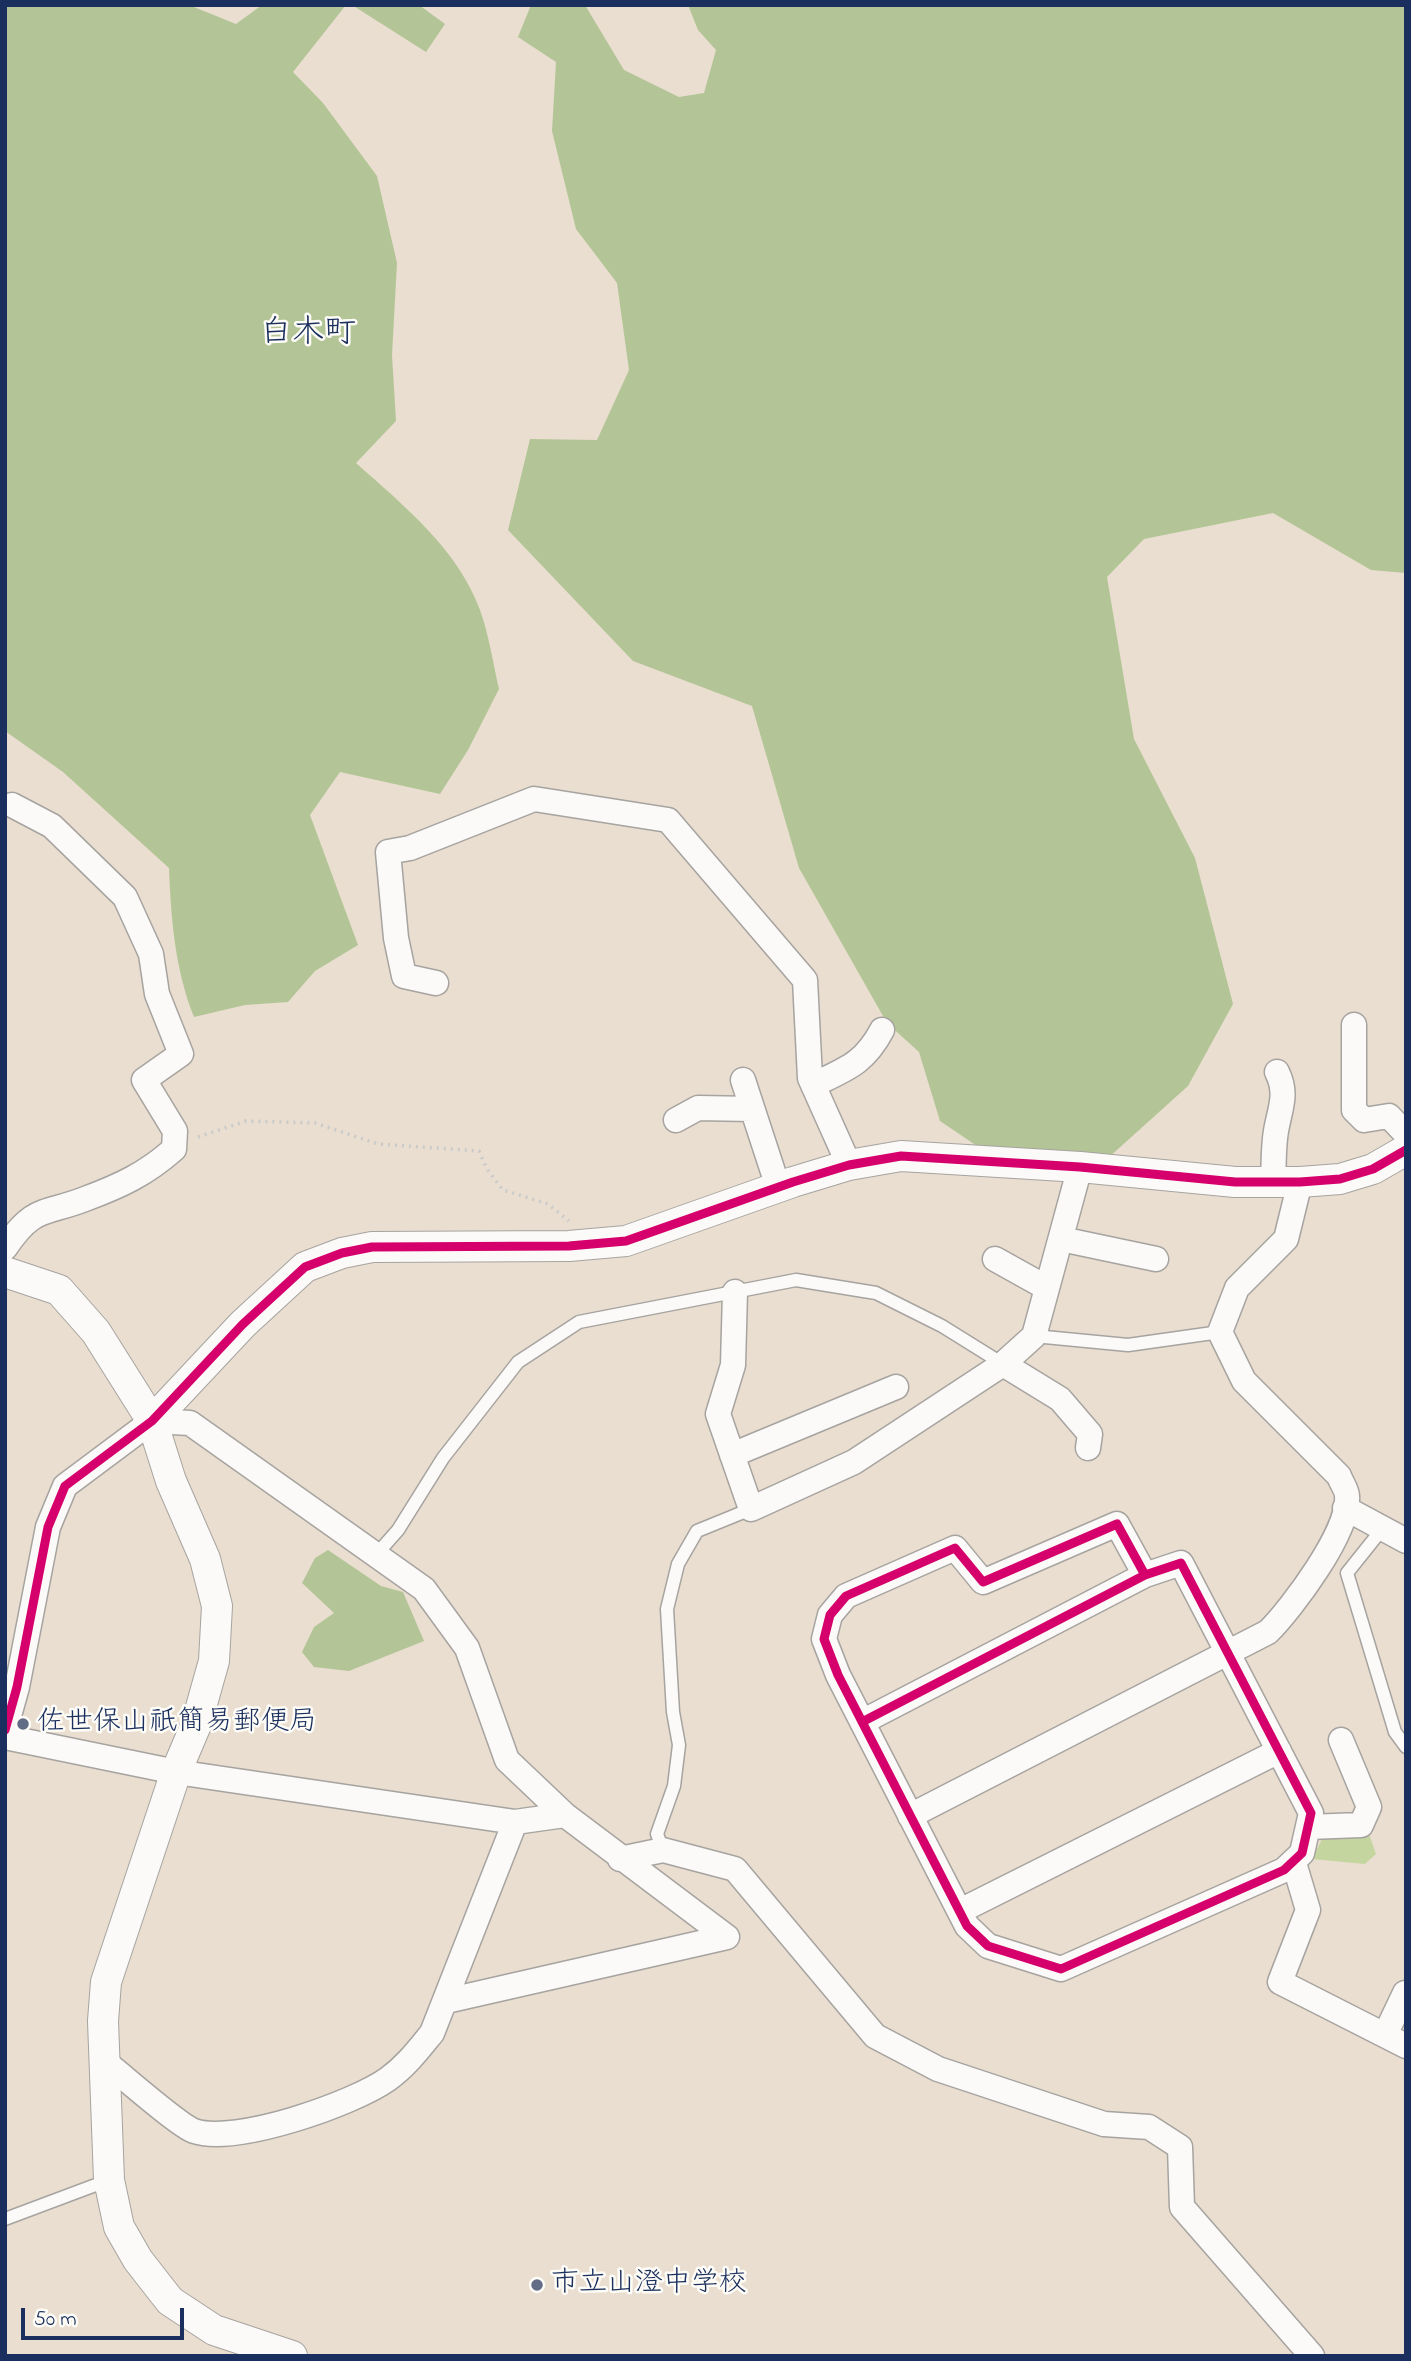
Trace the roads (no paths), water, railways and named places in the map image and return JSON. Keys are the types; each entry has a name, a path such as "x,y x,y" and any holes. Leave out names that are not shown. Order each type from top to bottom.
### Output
{"street":[{"path":"436,983 404,976 396,938 388,852 410,848 534,799 668,820 805,980 810,1078 849,1165"},
{"path":"5,1248 31,1217 51,1207 79,1202 107,1191 149,1171 174,1149 175,1131 144,1080 181,1054 157,994 151,954 125,897 52,826 12,805"},
{"path":"1353,1025 1354,1110 1364,1119 1389,1116 1406,1134"},
{"path":"813,1084 857,1064 873,1048 882,1030"},
{"path":"910,1816 1228,1655 1268,1632 1284,1616 1319,1567 1345,1508 1347,1496 1339,1476 1244,1381 1220,1332 1237,1288 1286,1239 1287,1182 1276,1131 1283,1105 1283,1084 1277,1072"},
{"path":"743,1080 778,1187"},
{"path":"676,1120 698,1108 752,1109"},
{"path":"5,1730 17,1688 48,1527 65,1486 152,1421 243,1324 305,1267 342,1253 372,1247 573,1246 626,1241 849,1165 901,1156 1080,1167 1235,1182 1287,1182 1340,1179 1373,1169 1406,1150"},
{"path":"736,1292 733,1365 719,1414 751,1509 854,1462 1003,1364 1034,1336 1080,1167"},
{"path":"1060,1238 1156,1259"},
{"path":"995,1259 1047,1288"},
{"path":"5,1272 59,1290 96,1332 152,1421 171,1481 205,1559 217,1606 214,1661 196,1725 176,1772 106,1982 105,2062 109,2180 119,2227 138,2260 170,2301 214,2330 292,2356"},
{"path":"1003,1364 1060,1399 1090,1434 1088,1448"},
{"path":"732,1455 897,1387"},
{"path":"152,1421 190,1423 424,1589 467,1648 507,1760 565,1815 727,1937 446,2001"},
{"path":"1345,1508 1406,1541"},
{"path":"862,1722 1145,1575 1181,1563 1311,1813 1302,1853 1284,1870 1062,1969 988,1946 967,1926 862,1722 824,1639 830,1615 846,1596 955,1548 983,1582 1117,1524 1145,1575"},
{"path":"5,1737 176,1772 515,1822 565,1815"},
{"path":"1308,1827 1361,1825 1369,1807 1341,1740"},
{"path":"960,1911 1279,1751"},
{"path":"105,2062 192,2131 220,2135 292,2120 386,2081 418,2051 432,2033 515,1822"},
{"path":"620,1859 663,1850 734,1868 875,2036 938,2069 1104,2124 1149,2127 1180,2147 1182,2207 1312,2356"},
{"path":"1294,1863 1308,1910 1280,1982 1396,2041 1405,1993"}],"lane":[{"path":"375,1556 398,1530 443,1458 518,1362 579,1322 796,1280 876,1293 942,1326 1003,1364"},
{"path":"1034,1336 1128,1345 1220,1332"},
{"path":"663,1850 657,1833 674,1786 679,1745 673,1712 667,1609 676,1575 697,1531 751,1509"},
{"path":"1383,1528 1347,1573 1395,1732 1406,1747"},
{"path":"5,2219 109,2180"}],"place":[{"name":"佐世保山祇簡易郵便局","path":"23,1724"},
{"name":"市立山澄中学校","path":"537,2285"}],"district":[{"name":"白木町","path":"308,336"}]}
